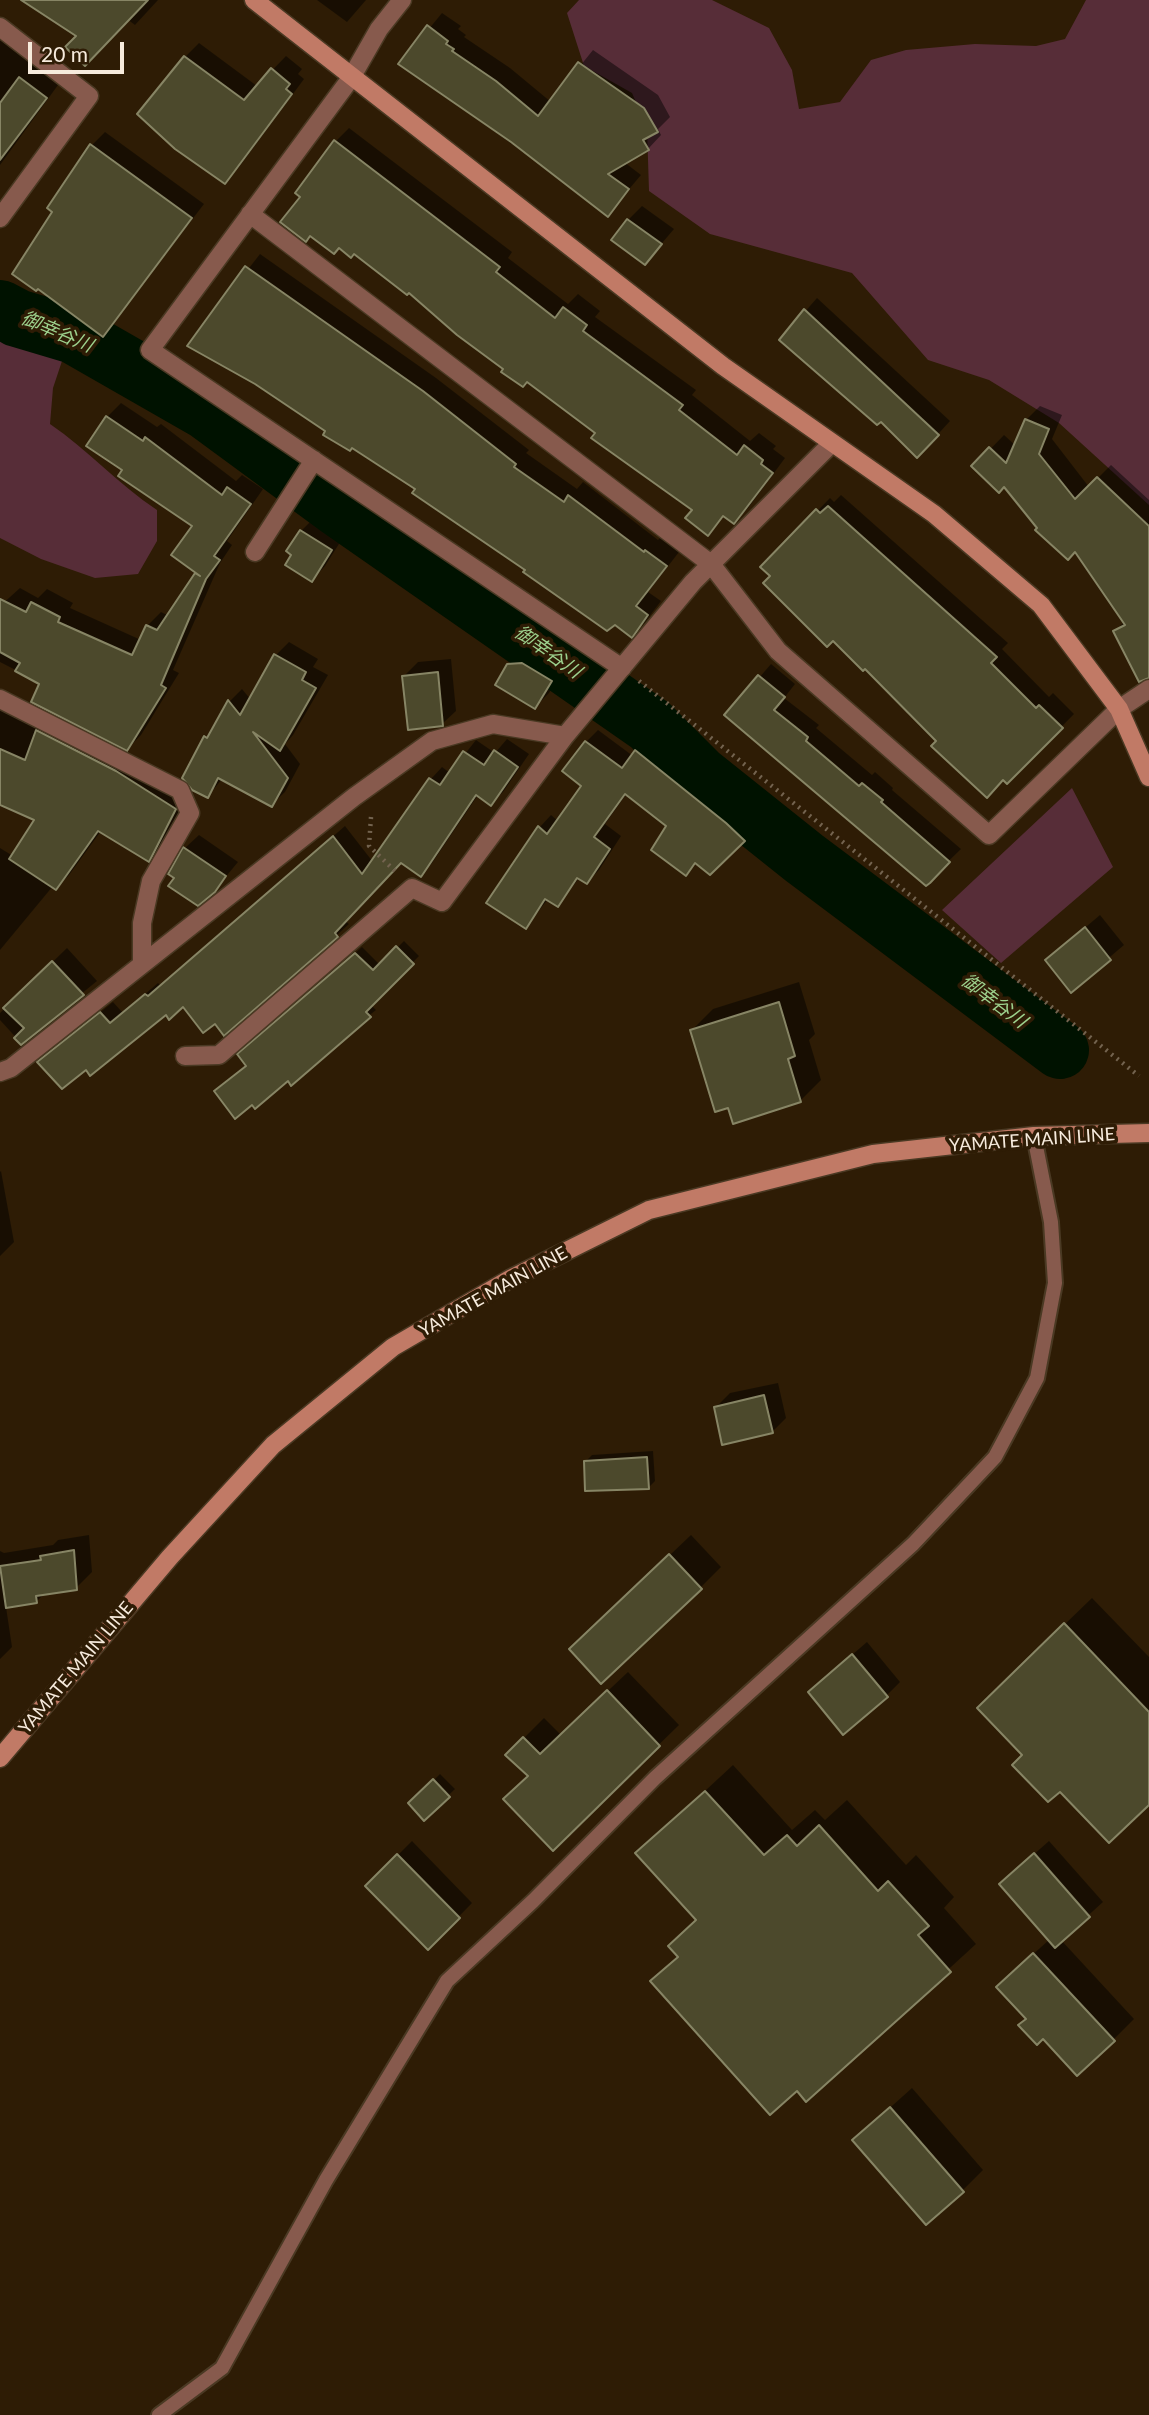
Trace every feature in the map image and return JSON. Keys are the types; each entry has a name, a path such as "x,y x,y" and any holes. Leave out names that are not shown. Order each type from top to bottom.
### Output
{"main road":[{"path":"254,0 723,366 934,514 1041,605 1119,709 1149,778"},
{"name":"YAMATE MAIN LINE","path":"0,1758 170,1556 273,1445 393,1347 510,1279 649,1210 873,1154 1034,1136 1149,1133"}],"street":[{"path":"402,0 379,30 351,78 149,350 617,673"},
{"path":"0,27 89,96 0,218"},
{"path":"250,214 711,564 778,651 989,835 1119,709 1149,689"},
{"path":"186,1056 219,1055 412,888 442,902 565,736 617,673 711,564 832,443"},
{"path":"255,552 312,463"},
{"path":"0,699 180,790 190,813 151,881 142,923 142,963"},
{"path":"0,1072 11,1068 52,1037 142,963 372,784 432,741 494,724 565,736"}],"lane":[{"path":"159,2415 222,2368 326,2180 447,1981 655,1779 913,1544 995,1457 1037,1378 1055,1283 1051,1222 1034,1136"}],"path":[{"path":"617,673 1139,1076"},
{"path":"372,784 369,846 412,888"}],"shaded area":[{"path":"579,0 712,0 769,28 792,70 799,109 840,102 871,60 906,50 975,44 1036,46 1065,39 1086,0 1149,0 1149,505 1059,423 989,380 928,360 852,273 710,234 649,191 647,128 632,93 584,66 567,13"},
{"path":"0,311 63,358 53,388 50,424 157,510 157,541 138,574 95,578 41,559 0,538"},
{"path":"1072,788 1113,867 1001,963 942,910"}],"building":[{"path":"21,0 148,0 85,66 65,47 76,36"},
{"path":"427,25 448,41 446,44 454,49 452,51 496,81 538,116 578,62 644,108 658,132 643,140 649,150 608,174 629,189 608,217 511,142 398,64"},
{"path":"184,56 244,100 271,68 290,84 286,89 292,94 225,184 175,149 137,114"},
{"path":"19,77 47,98 0,160 0,103"},
{"path":"334,140 500,267 496,272 555,318 563,307 587,325 583,331 683,405 679,410 737,455 744,445 763,460 761,464 773,473 734,524 723,516 708,536 685,518 692,510 591,438 595,433 527,382 523,387 501,372 503,369 457,335 409,293 407,295 354,254 351,258 339,248 334,254 310,236 306,242 280,222 300,197 295,193"},
{"path":"90,144 192,218 103,337 38,289 36,291 12,274 52,212 47,208"},
{"path":"627,219 662,244 645,265 611,240"},
{"path":"245,266 423,391 516,464 514,467 564,502 568,495 667,566 636,606 648,615 632,638 615,625 607,631 523,572 525,570 412,493 415,489 352,448 350,451 323,435 325,431 255,384 187,346"},
{"path":"804,309 939,435 917,458 881,422 877,425 779,340"},
{"path":"106,416 143,441 145,437 222,495 227,487 251,504 214,556 220,560 206,579 161,685 166,688 127,751 31,702 39,684 15,671 20,663 0,652 0,599 26,612 31,602 60,617 58,622 132,655 146,625 157,630 195,573 200,576 171,555 192,526 118,476 122,470 86,446"},
{"path":"1025,419 1049,429 1039,454 1075,499 1097,477 1149,526 1149,678 1139,682 1113,631 1125,625 1075,552 1068,560 1035,530 1037,528 1004,487 999,493 971,466 989,447 1006,463"},
{"path":"828,506 997,657 991,663 1036,708 1039,705 1063,728 1007,784 1003,780 987,798 931,746 936,741 865,669 863,671 833,641 827,647 763,583 770,576 760,567 816,509 820,513"},
{"path":"300,530 332,550 312,582 285,565 291,555 286,551"},
{"path":"274,654 306,672 302,680 316,688 280,751 253,732 288,778 272,807 218,778 208,798 192,790 182,778 204,736 207,738 228,700 240,715"},
{"path":"522,663 552,681 535,709 495,685 507,664"},
{"path":"438,672 443,726 408,730 402,676"},
{"path":"758,675 785,697 774,710 808,737 806,741 859,786 862,783 883,800 881,802 950,862 930,883 926,886 724,715"},
{"path":"36,730 116,771 176,809 149,862 98,831 56,890 9,859 34,820 0,805 0,749 25,760"},
{"path":"585,741 622,768 635,750 745,841 710,875 695,863 686,876 651,850 666,826 625,794 594,837 610,849 587,884 577,878 558,907 545,899 526,929 486,903 538,826 547,834 581,786 562,771"},
{"path":"494,750 518,767 491,806 476,795 421,877 401,863 335,933 338,937 224,1036 215,1024 203,1033 183,1007 169,1020 166,1015 90,1076 86,1070 62,1089 37,1062 100,1012 110,1023 145,994 148,996 333,836 362,874 429,778 440,785 463,751 484,765"},
{"path":"183,847 226,876 215,892 198,906 168,886 174,878 168,874"},
{"path":"1085,927 1111,960 1071,993 1045,960"},
{"path":"396,946 414,964 366,1012 371,1017 291,1086 288,1081 255,1109 252,1105 235,1119 214,1091 246,1066 237,1054 355,953 373,970"},
{"path":"52,961 84,995 21,1045 14,1038 24,1028 3,1008"},
{"path":"779,1002 795,1056 788,1059 801,1102 733,1124 728,1108 715,1112 690,1030"},
{"path":"764,1395 773,1433 722,1445 714,1407"},
{"path":"647,1457 649,1489 585,1491 584,1461"},
{"path":"74,1550 77,1590 36,1596 37,1603 6,1608 0,1566 41,1560 40,1556"},
{"path":"669,1554 702,1589 601,1684 569,1649"},
{"path":"1064,1623 1149,1712 1149,1805 1109,1843 1060,1792 1048,1802 1012,1765 1022,1755 977,1708"},
{"path":"852,1654 888,1697 843,1735 808,1692"},
{"path":"607,1690 660,1746 553,1851 503,1799 528,1776 505,1755 523,1737 540,1754"},
{"path":"433,1779 450,1797 424,1821 408,1803"},
{"path":"705,1791 764,1855 787,1835 797,1846 819,1825 878,1891 888,1881 929,1926 918,1935 951,1972 806,2102 797,2091 770,2115 650,1981 678,1957 668,1946 696,1920 635,1853"},
{"path":"1034,1853 1090,1917 1055,1948 999,1884"},
{"path":"397,1854 460,1918 428,1950 365,1886"},
{"path":"1033,1953 1115,2041 1077,2076 1043,2039 1037,2045 1018,2025 1026,2019 996,1987"},
{"path":"890,2107 964,2192 926,2225 852,2140"}],"waterway":[{"name":"御幸谷川","path":"0,309 17,318 74,335 205,410 337,507 650,725 700,775 804,858 1060,1050"}]}
